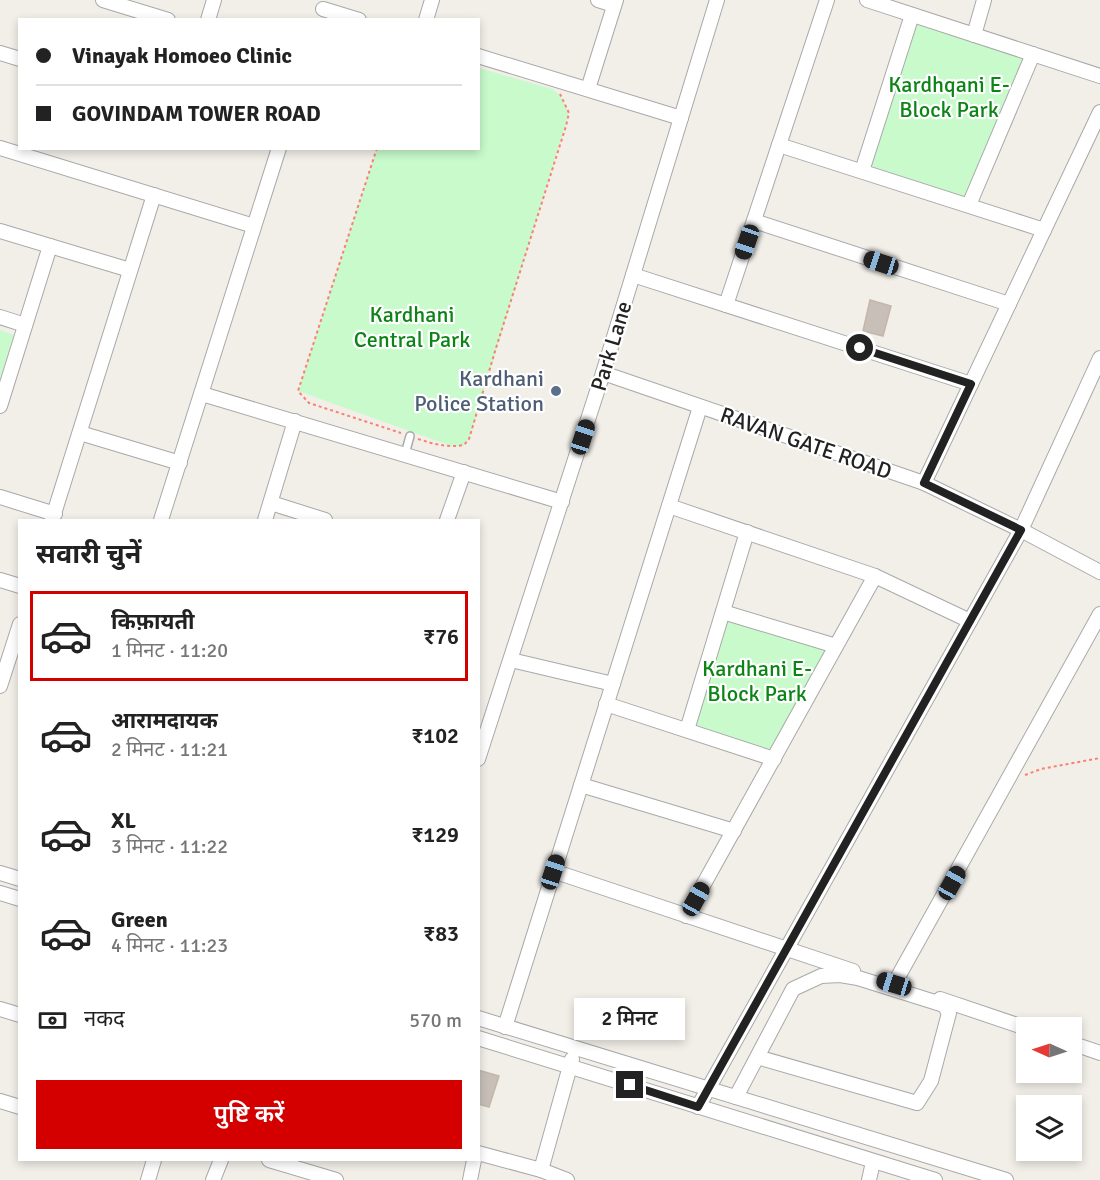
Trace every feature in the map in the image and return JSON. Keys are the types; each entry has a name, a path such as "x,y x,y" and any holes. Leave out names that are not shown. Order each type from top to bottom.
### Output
{"street":[{"path":"103,0 162,18"},
{"path":"209,18 214,0"},
{"path":"427,18 432,0"},
{"path":"588,89 615,3 598,0"},
{"name":"Park Lane","path":"481,741 511,660 562,502 717,0"},
{"path":"726,305 826,0"},
{"path":"867,0 1100,76"},
{"path":"974,35 984,0"},
{"path":"322,9 352,18"},
{"path":"862,171 912,15"},
{"path":"0,53 18,58"},
{"path":"969,205 1033,54"},
{"path":"480,57 681,118"},
{"path":"924,483 1100,112"},
{"path":"779,145 1044,230"},
{"path":"0,148 255,226"},
{"path":"161,519 278,150"},
{"path":"0,497 54,517 153,195"},
{"path":"754,221 1009,304"},
{"path":"0,231 130,270"},
{"path":"0,406 50,246"},
{"path":"633,275 971,384"},
{"path":"0,317 26,325"},
{"path":"698,1107 1021,530 1100,358"},
{"name":"RAVAN GATE ROAD","path":"603,373 924,483 1021,530 1100,572"},
{"path":"202,394 562,502"},
{"path":"505,1027 700,406"},
{"path":"266,519 295,421"},
{"path":"80,433 180,463"},
{"path":"447,519 464,472"},
{"path":"271,503 322,519"},
{"path":"669,506 875,576 970,621"},
{"path":"687,730 747,532"},
{"path":"686,916 875,576"},
{"path":"0,580 18,585"},
{"path":"723,612 836,646"},
{"path":"894,984 1100,614"},
{"path":"0,686 18,630"},
{"path":"511,660 613,684"},
{"path":"606,704 774,759"},
{"path":"581,785 734,831"},
{"path":"553,872 1016,1025"},
{"path":"0,873 18,878"},
{"path":"0,893 18,898"},
{"path":"736,1097 757,1057 793,989 821,976 840,975 858,978 944,1005 949,1013 931,1081 917,1103 757,1057"},
{"path":"0,1009 18,1014"},
{"path":"480,1019 1006,1180"},
{"path":"480,1039 935,1180"},
{"path":"1082,1047 1100,1053"},
{"path":"542,1170 576,1049"},
{"path":"0,1101 18,1106"},
{"path":"480,1154 542,1170 567,1180"},
{"path":"148,1180 154,1161"},
{"path":"213,1180 221,1161"},
{"path":"271,1161 301,1175 336,1180"},
{"path":"470,1180 474,1161"},
{"path":"869,1180 873,1162"}],"lane":[{"path":"405,454 410,436"}],"path":[{"path":"376,150 298,391 309,403 410,436 442,446 464,445 469,439 569,113 561,95 552,89"},
{"path":"1009,781 1041,769 1100,758"}],"green space":[{"name":"Kardhqani E- Block Park","path":"912,15 1033,54 969,205 862,171"},
{"name":"Kardhani Central Park","path":"480,68 552,89 560,95 569,113 469,439 464,445 454,447 298,391 377,150 480,150"},
{"path":"0,330 14,335 0,379"},
{"name":"Kardhani E- Block Park","path":"723,612 836,646 774,759 687,730"}],"building":[{"path":"870,300 891,306 883,336 863,331"},
{"path":"480,1071 499,1076 489,1107 480,1105"}],"place":[{"name":"Kardhani Police Station","path":"556,391"}],"route":[{"path":"630,1085 698,1107 1021,530 924,483 971,384 860,348"}]}
